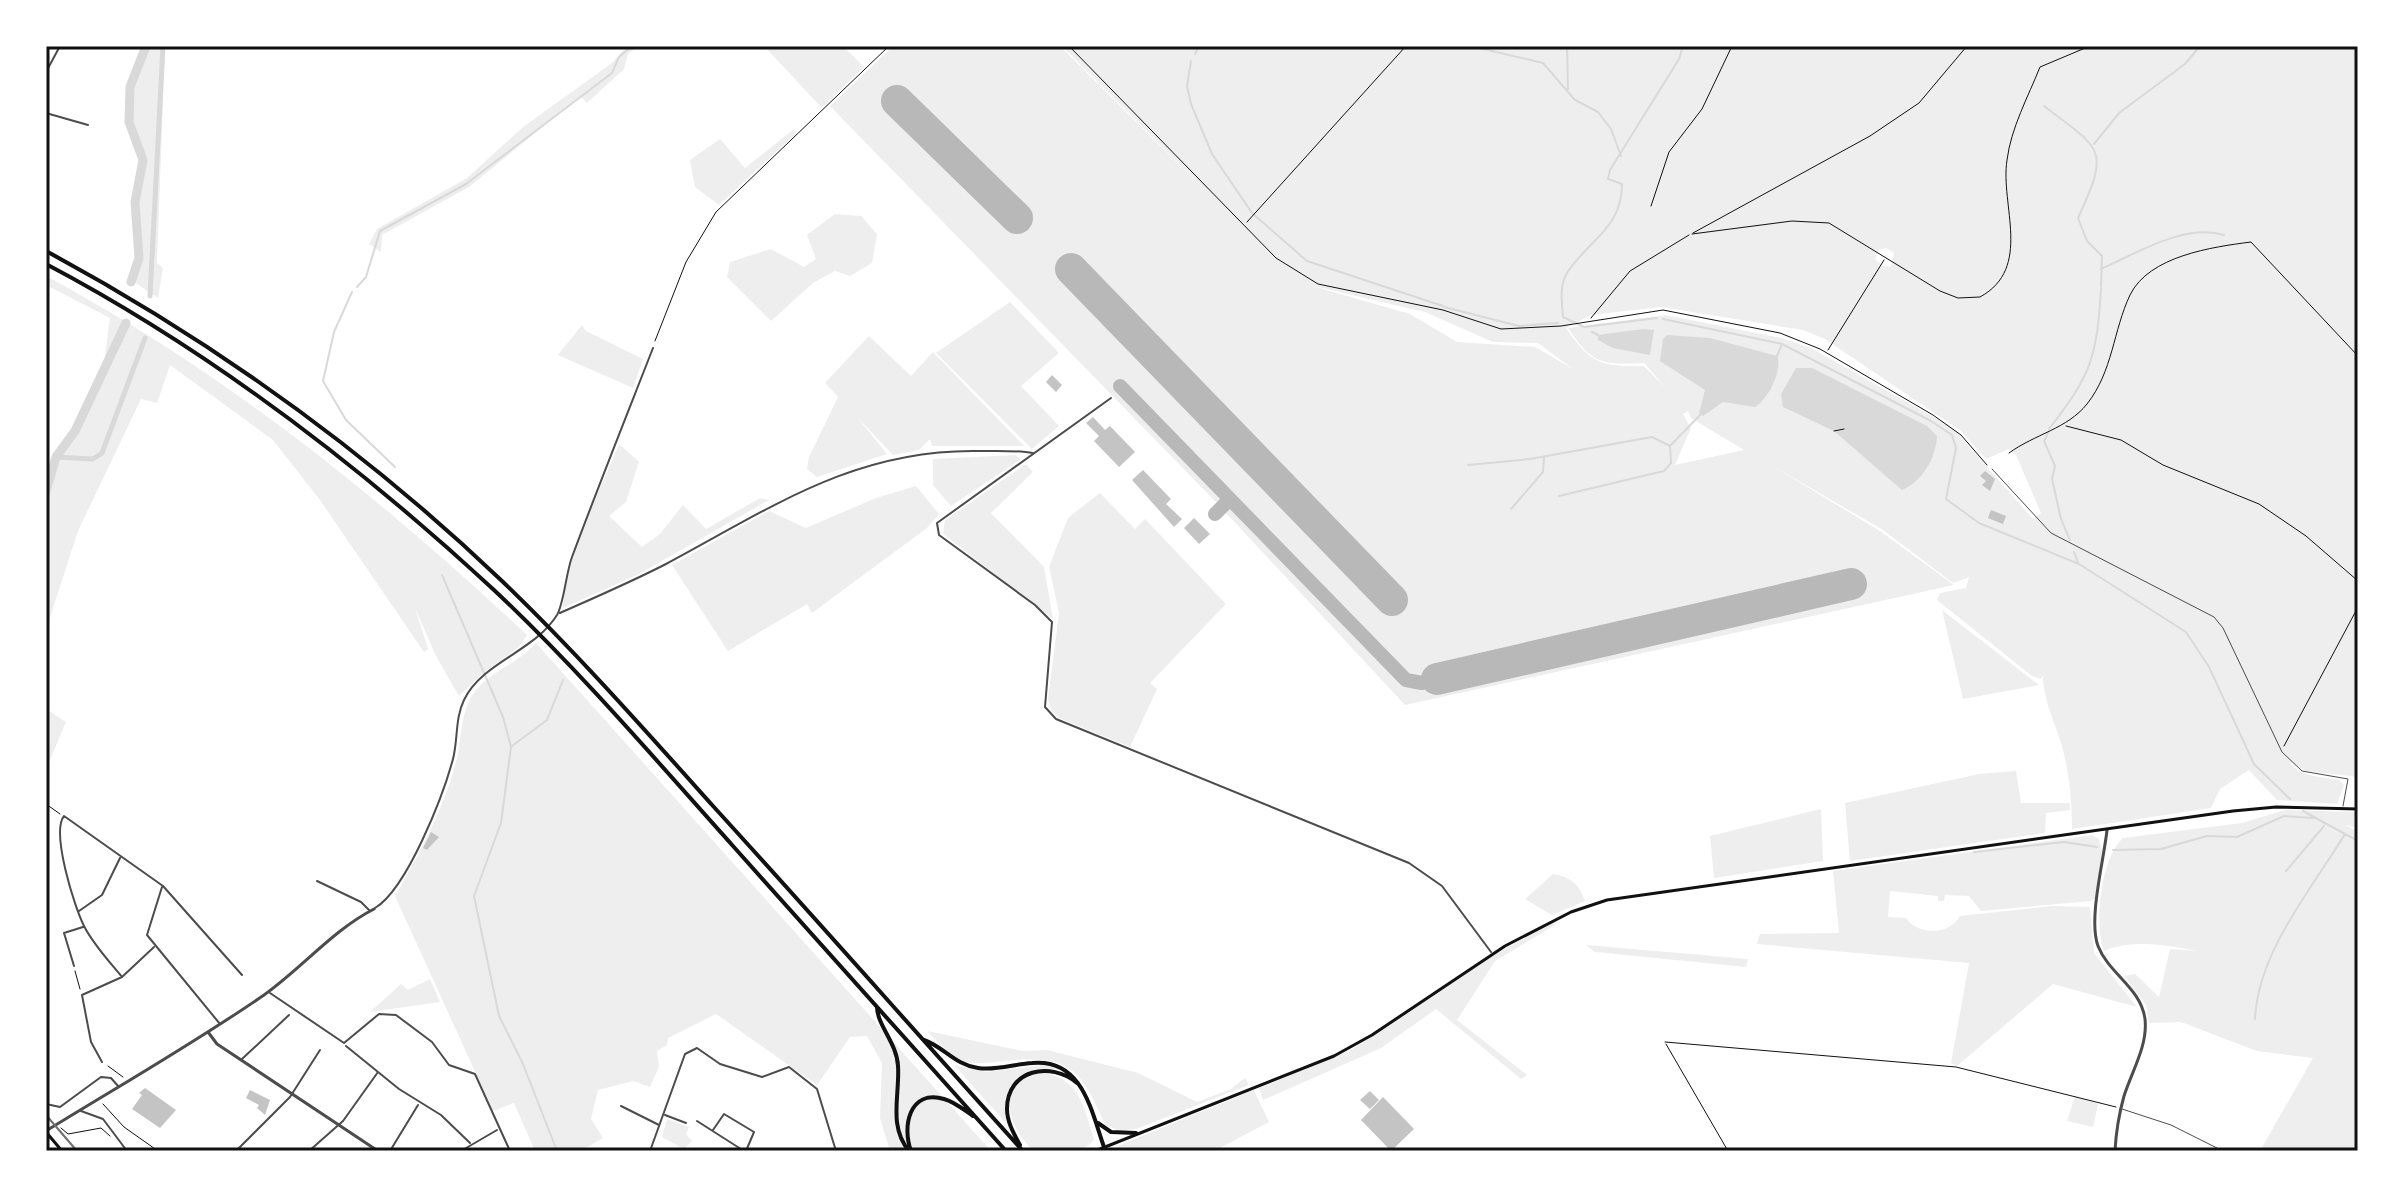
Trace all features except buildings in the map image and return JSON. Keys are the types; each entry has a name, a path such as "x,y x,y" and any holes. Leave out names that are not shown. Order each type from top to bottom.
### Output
{"highway":[{"path":"46,251 159,316 291,405 424,511 536,615 605,685 1022,1151"},
{"path":"46,264 195,354 311,436 420,524 548,644 1006,1151"},
{"path":"877,1007 877,1015 896,1048 896,1124 910,1151"},
{"path":"922,1039 971,1067 994,1069 1036,1062 1058,1065 1072,1074 1081,1088 1105,1149"},
{"path":"1022,1151 1007,1112 1008,1098 1018,1081 1031,1072 1047,1069 1061,1073 1081,1088"},
{"path":"910,1151 906,1122 912,1109 927,1099 946,1099 978,1120"},
{"path":"1096,1121 1111,1132 1136,1133"}],"main road":[{"path":"1095,1151 1353,1046 1491,953 1571,912 1623,896 2256,809 2358,809"},
{"path":"46,1132 62,1151"},
{"path":"46,1147 50,1151"}],"street":[{"path":"46,72 60,46"},
{"path":"46,113 88,125"},
{"path":"558,614 571,559 653,348"},
{"path":"1111,398 943,515 936,528 939,535 1035,605 1052,622 1044,699 1050,714 1409,863 1442,886 1491,953"},
{"path":"46,1132 268,992 392,893 430,817 454,756 462,704 483,676 533,640 558,614 668,563 768,506 851,469 893,458 945,450 1035,453"},
{"path":"122,977 84,927 78,911 58,837 58,823 64,816 163,886 242,975"},
{"path":"2107,830 2095,919 2096,939 2111,966 2137,997 2145,1022 2141,1049 2121,1109 2115,1151"},
{"path":"78,911 102,895 121,857"},
{"path":"317,881 372,910"},
{"path":"163,886 147,926 147,935 220,1024"},
{"path":"74,966 64,933 84,927"},
{"path":"102,1062 91,1042 82,995 122,977 155,947"},
{"path":"268,992 344,1043 379,1014 396,1015 432,1042 449,1065 475,1074 510,1151"},
{"path":"242,1059 289,1015"},
{"path":"208,1032 217,1044 293,1091 378,1151"},
{"path":"346,1046 419,1104 441,1115 470,1143"},
{"path":"650,1151 685,1054 693,1049 707,1052 720,1064 762,1077 786,1069 817,1089 836,1151"},
{"path":"236,1151 293,1091 320,1050"},
{"path":"309,1151 339,1124 379,1071"},
{"path":"46,1104 60,1107 101,1077 111,1078 119,1087"},
{"path":"390,1151 419,1104"},
{"path":"621,1106 660,1126"},
{"path":"80,1111 103,1119 127,1151"},
{"path":"665,1114 686,1123"},
{"path":"697,1121 745,1151 755,1137 724,1114 713,1130"},
{"path":"461,1151 498,1129"}],"lane":[{"path":"1992,469 2051,533 2214,617 2223,628 2282,752 2302,771 2348,779 2342,808"},
{"path":"2121,1109 2171,1125 2223,1151"}],"path":[{"path":"653,348 686,262 716,212 889,46"},
{"path":"1069,46 1276,258 1318,284 1461,315 1501,329 1581,322 1645,311 1674,311 1780,333 1826,353 1946,424 1992,469"},
{"path":"1245,224 1406,46"},
{"path":"1651,206 1669,152 1702,109 1732,46"},
{"path":"1589,320 1630,271 1870,136 1919,103 1967,46"},
{"path":"1692,234 1792,221 1821,222 1835,226 1940,291 1958,298 1980,297 1991,290 2007,264 2012,235 2007,160 2015,128 2040,67 2090,46"},
{"path":"2009,453 2064,425 2098,388 2115,350 2130,296 2138,282 2153,270 2216,246 2251,242 2358,356"},
{"path":"1826,353 1885,258"},
{"path":"2064,425 2121,440 2163,465 2259,504 2306,536 2358,581"},
{"path":"1834,431 1844,429"},
{"path":"2282,752 2358,607"},
{"path":"46,804 64,816"},
{"path":"74,966 82,995"},
{"path":"1728,1151 1665,1042 1956,1067 2121,1109"},
{"path":"102,1062 128,1081"},
{"path":"104,1105 124,1127 158,1151"},
{"path":"54,1119 68,1134 101,1128 108,1136 113,1134"}],"shaded area":[{"path":"144,46 165,46 157,263 163,268 158,298 128,278 136,257 132,204 141,160 127,123 128,87"},
{"path":"627,46 638,46 628,54 624,69 587,103 580,96 469,187 382,235 381,252 369,244 377,229 467,178 523,127 612,63"},
{"path":"764,46 843,46 864,67 822,108"},
{"path":"893,46 1060,46 1222,207 1062,46 2358,46 2358,777 2306,771 2290,762 2299,771 2339,780 2344,785 2337,804 2277,800 2249,770 2220,789 2211,808 2072,829 2066,763 2045,695 2043,675 2041,679 2032,676 1937,600 1940,593 1966,588 1969,577 1953,583 1883,530 1766,462 1880,531 1954,585 1405,705 1214,500 830,106","holes":["1886,248 1894,253 1891,267 1883,266 1875,259 1879,250","1309,285 1425,312 1493,342 1538,343 1573,369 1535,347 1457,342 1410,314","1661,307 1803,330 1825,339 1961,431 1986,459 2009,449 2016,455 2041,513 2033,519 1953,428 1811,348 1781,338 1666,315 1568,328 1584,349 1599,360 1644,363 1666,388 1644,366 1607,364 1598,361 1583,350 1566,328 1591,315","1688,411 1691,418 1744,450 1675,465 1691,428 1683,414"]},
{"path":"794,129 797,133 719,205 695,187 690,160 720,139 745,168"},
{"path":"835,214 861,216 877,234 872,263 850,276 835,271 813,283 771,321 727,277 730,262 771,249 804,267 816,259 807,235"},
{"path":"46,276 175,353 237,395 357,486 527,635 519,647 483,673 459,696 436,656 415,608 428,649 424,652 320,500 273,440 170,365 157,403 141,399 78,531 46,630 46,476 102,379 110,318 46,285"},
{"path":"1010,302 1059,353 1021,386 1059,426 1032,449 936,353"},
{"path":"582,325 586,331 643,359 633,388 558,355"},
{"path":"1654,330 1650,355 1613,348 1598,340 1598,335"},
{"path":"1667,335 1710,338 1777,356 1778,369 1773,384 1755,407 1723,402 1703,416 1699,413 1705,390 1660,361 1663,339"},
{"path":"869,336 911,376 933,352 1024,446 932,446 930,439 919,450 893,455 857,417 887,454 817,477 807,469 809,457 838,397 825,383"},
{"path":"1796,368 1812,368 1927,426 1937,436 1931,461 1922,475 1902,490 1834,431 1783,407 1781,394"},
{"path":"619,444 639,462 626,502 609,516 642,547 660,534 683,505 706,529 760,498 769,500 639,574 563,608 577,547"},
{"path":"1016,455 1020,460 951,506 933,485 933,459"},
{"path":"1026,464 1033,472 991,513 1044,567 1053,619 943,534 945,520"},
{"path":"916,486 939,514 927,528 812,613 807,604 728,651 672,565 769,511 806,528 876,498"},
{"path":"1100,493 1135,529 1145,519 1226,604 1150,683 1157,689 1130,747 1059,718 1052,712 1048,699 1059,613 1049,567 1068,518"},
{"path":"1942,610 2039,685 1963,699"},
{"path":"536,643 991,1151 890,1151 880,1118 882,1063 867,1036 850,1037 817,1085 716,1014 668,1038 667,1045 657,1051 659,1067 650,1087 633,1081 598,1090 591,1119 603,1138 580,1151 535,1151 514,1103 493,1111 395,896 422,848 445,797 471,697 485,681"},
{"path":"46,709 66,722 46,769"},
{"path":"2016,771 2021,803 2070,803 2070,810 2046,813 2045,833 1850,861 1845,803 1979,774"},
{"path":"1821,809 1823,861 1714,878 1710,836"},
{"path":"2285,810 2358,812 2358,828 2344,825 2358,831 2358,1151 2260,1151 2313,1058 2257,1051 2181,1022 2149,1023 2146,1005 2124,976 2135,974 2159,997 2170,949 2197,951 2138,944 2104,951 2101,939 2100,907 2105,874 2123,838 2242,823"},
{"path":"2092,835 2099,839 2102,851 2095,898 2091,901 1981,911 1969,896 1945,895 1944,901 1938,901 1938,896 1890,891 1888,917 1906,918 1918,928 1934,931 1949,927 1960,916 2052,906 2090,907 2094,953 2137,1007 2053,984 1957,1066 1951,1063 1969,963 1757,944 1760,934 1839,933 1833,871"},
{"path":"1553,874 1574,882 1585,901 1552,915 1525,899"},
{"path":"1553,923 1555,925 1495,961 1457,1020 1527,1075 1521,1079 1436,1009 1381,1048 1263,1100 1259,1088 1351,1050 1492,956"},
{"path":"1586,945 1748,959 1746,967 1595,952"},
{"path":"430,979 440,1002 370,1012 401,984 408,990"},
{"path":"927,1031 1023,1051 1047,1050 1138,1073 1197,1102 1231,1089 1245,1078 1249,1085 1136,1129 1120,1131 1105,1125 1088,1089 1069,1069 1043,1060 966,1062 950,1053"},
{"path":"954,1065 987,1072 1043,1065 1061,1069 1026,1074 1017,1079 1007,1095 1006,1123"},
{"path":"1043,1073 1065,1081 1079,1096 1094,1139 1089,1145 1067,1152 1034,1151 1024,1141 1012,1117 1011,1095 1017,1085 1027,1078"},
{"path":"1254,1090 1269,1122 1214,1151 1115,1151 1120,1145"},
{"path":"2075,1096 2098,1104 2093,1127 2067,1121"},
{"path":"667,1119 689,1127 686,1134 692,1141 684,1149 662,1137"}],"waterway":[{"path":"131,282 139,258 135,202 143,160 129,122 130,87 146,46"},
{"path":"150,296 163,46"},
{"path":"357,287 366,277 380,231 466,184 612,73 619,57 632,46"},
{"path":"1195,54 1199,46"},
{"path":"1471,46 1543,63 1575,100 1598,112 1611,129 1621,156"},
{"path":"1567,46 1568,89"},
{"path":"1657,318 1584,327 1563,317 1562,289 1567,273 1616,212 1622,184 1608,179 1610,170 1679,59 1683,46"},
{"path":"2094,144 2119,113 2185,64 2200,46"},
{"path":"1191,61 1187,86 1191,104 1212,154 1252,213 1307,261 1443,306"},
{"path":"2044,106 2078,132 2095,152 2095,177 2078,218 2087,241 2102,256 2101,286"},
{"path":"2101,269 2177,236 2209,232 2224,235"},
{"path":"2049,429 2074,394 2089,364 2097,332 2101,288"},
{"path":"352,292 334,332 323,381 346,420 395,467"},
{"path":"1444,307 1519,326 1558,323"},
{"path":"1663,319 1782,344 1931,421 1952,435 1956,448 1946,499 1979,523 2079,564 2186,632 2209,667 2254,764 2290,799"},
{"path":"46,491 56,457 75,431 126,323"},
{"path":"1592,332 1598,335"},
{"path":"56,457 93,459 102,453 145,338"},
{"path":"1777,356 1782,344"},
{"path":"1559,496 1664,471 1671,463 1670,446 1701,414"},
{"path":"2048,433 2044,441 2055,466 2052,479 2061,519 2070,540"},
{"path":"1468,465 1530,459 1652,437 1670,446"},
{"path":"1511,509 1543,472 1544,457"},
{"path":"2074,552 2078,563"},
{"path":"442,575 503,717 511,747 501,823 474,896 499,1016 523,1064 557,1151"},
{"path":"512,746 547,720 563,680"},
{"path":"2303,811 2358,841"},
{"path":"2113,850 2161,849 2207,836 2237,837 2284,816 2314,818"},
{"path":"2286,871 2324,826"},
{"path":"2255,1019 2258,994 2276,946 2302,899 2345,834"},
{"path":"1974,852 2064,842 2097,847"}],"taxiway":[{"path":"1120,386 1406,680 1422,683 1437,679"},
{"path":"1215,514 1230,499"}],"runway":[{"path":"897,101 1017,218"},
{"path":"1071,269 1392,600"},
{"path":"1437,679 1851,584"}],"railway":[{"path":"46,1115 77,1151"}]}
